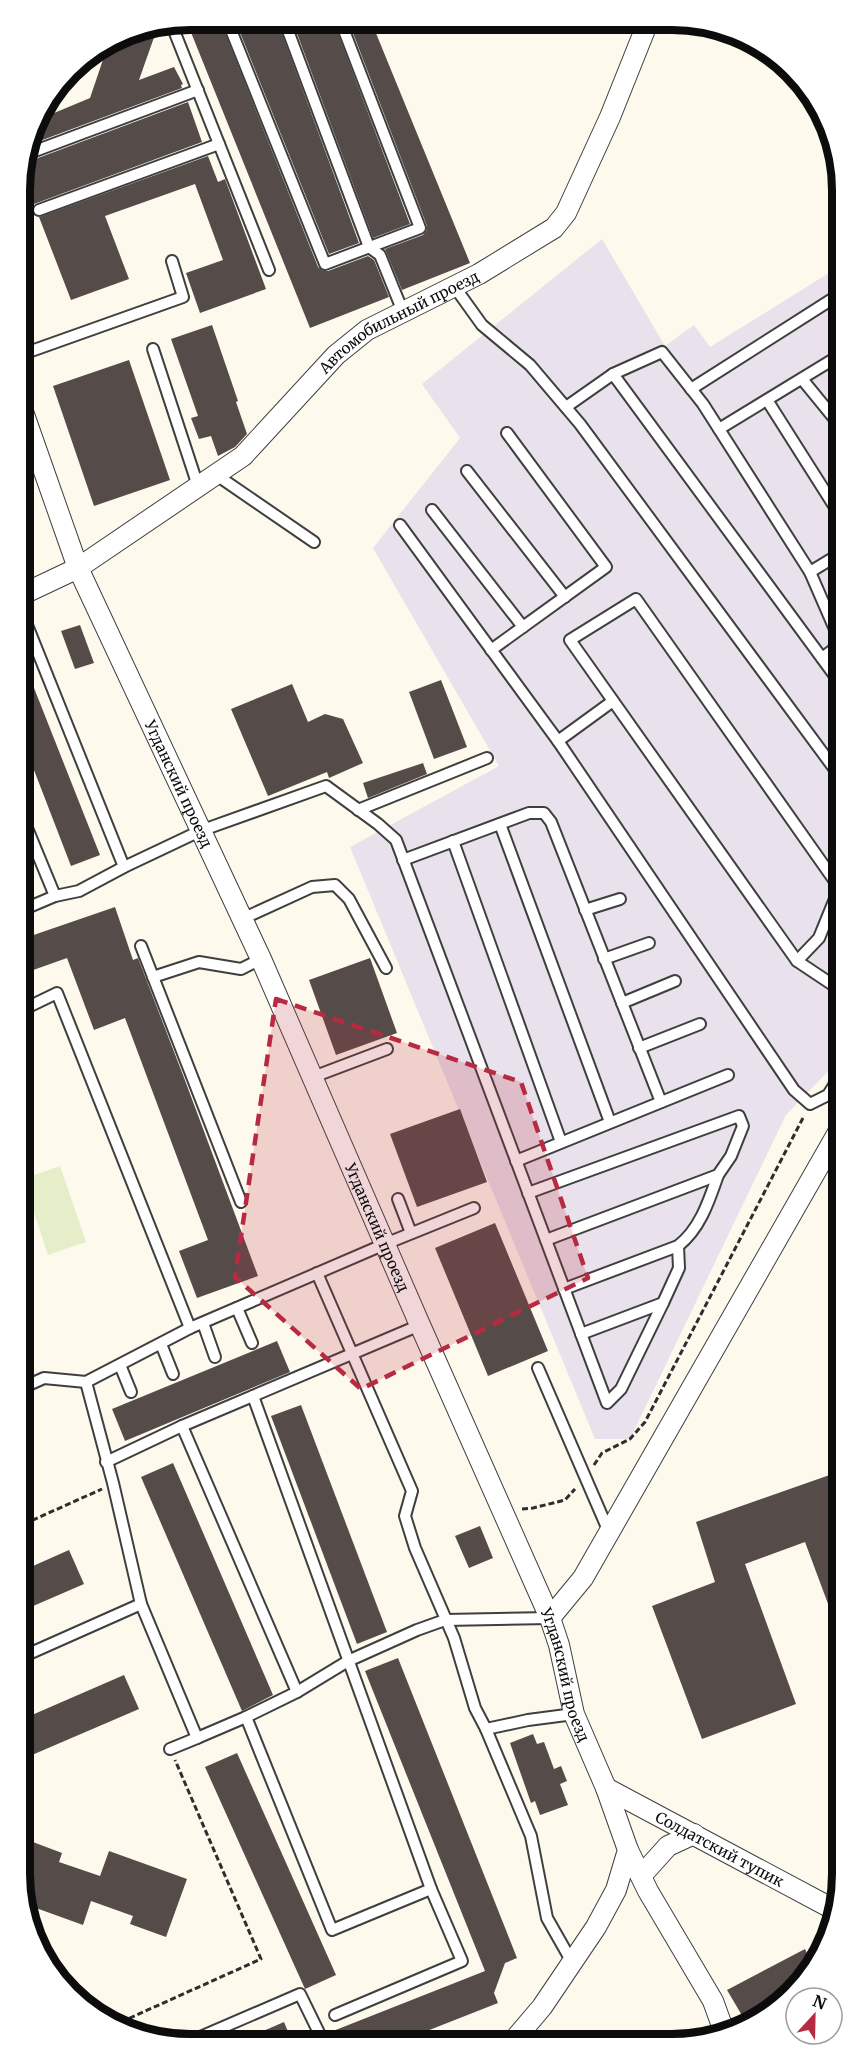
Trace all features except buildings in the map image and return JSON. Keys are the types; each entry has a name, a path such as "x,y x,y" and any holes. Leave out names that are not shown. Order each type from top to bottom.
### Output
{"street":[{"name":"Автомобильный проезд","path":"30,591 78,568 243,456 336,356 367,330 479,274 554,228 566,213 610,117 645,30"},
{"name":"Угданский проезд","path":"30,432 78,568 261,959 550,1618 559,1645 574,1714 606,1788 628,1850 713,2001 722,2026"},
{"path":"550,1618 583,1578 832,1143"},
{"name":"Солдатский тупик","path":"606,1788 829,1907"},
{"path":"641,1876 668,1846 693,1834"},
{"path":"519,2034 542,2007 596,1928 616,1890 628,1850"}],"lane":[{"path":"231,30 326,264 420,228 344,30"},
{"path":"288,30 369,247 380,255 403,312"},
{"path":"174,31 269,270"},
{"path":"35,151 198,90"},
{"path":"39,210 219,144"},
{"path":"30,351 183,297 172,261"},
{"path":"454,286 482,325 530,365 588,434 832,765"},
{"path":"691,389 832,299"},
{"path":"153,349 198,486"},
{"path":"566,407 614,374 662,352 719,429 810,572 832,623"},
{"path":"719,429 832,360"},
{"path":"614,374 832,672"},
{"path":"802,379 832,416"},
{"path":"767,400 832,503"},
{"path":"491,650 606,567 507,433"},
{"path":"467,471 565,597"},
{"path":"215,474 314,542"},
{"path":"432,510 523,627"},
{"path":"399,525 558,741 794,1090 810,1104 828,1095 832,1089"},
{"path":"810,572 832,559"},
{"path":"832,878 636,599 570,640 797,961 832,984"},
{"path":"30,632 124,867"},
{"path":"822,658 832,650"},
{"path":"558,741 613,701"},
{"path":"358,810 487,758"},
{"path":"30,907 55,896 79,891 200,831 326,786 396,840 607,1403 621,1389 679,1268 678,1246"},
{"path":"404,860 530,813 544,813 550,822 661,1102"},
{"path":"500,824 610,1122"},
{"path":"30,835 55,896"},
{"path":"453,841 561,1142"},
{"path":"242,919 312,887 334,885 349,899 386,968"},
{"path":"585,910 620,899"},
{"path":"797,961 819,938 832,906"},
{"path":"604,959 649,944"},
{"path":"141,946 241,1202"},
{"path":"153,977 199,962 241,969 261,959"},
{"path":"622,1003 675,981"},
{"path":"30,1006 57,993 190,1328"},
{"path":"639,1048 700,1024"},
{"path":"312,1077 387,1049"},
{"path":"516,1161 728,1075"},
{"path":"528,1193 739,1116 742,1126 731,1156 718,1175 710,1200 692,1236 678,1246 564,1289"},
{"path":"546,1240 718,1175"},
{"path":"398,1199 411,1233"},
{"path":"30,1384 44,1378 86,1382 190,1328 474,1208"},
{"path":"317,1273 412,1491 405,1516 415,1548 454,1638 476,1708 531,1836 547,1918 572,1962"},
{"path":"581,1334 663,1303"},
{"path":"237,1308 252,1343"},
{"path":"203,1323 215,1358"},
{"path":"106,1462 182,1426 420,1325"},
{"path":"161,1344 173,1374"},
{"path":"120,1365 131,1392"},
{"path":"538,1368 609,1532"},
{"path":"86,1382 141,1604 197,1738"},
{"path":"253,1396 431,1889 462,1961 335,2015"},
{"path":"182,1426 297,1692"},
{"path":"30,1653 141,1604"},
{"path":"170,1749 246,1717 297,1692 348,1661 417,1630 446,1620 550,1618"},
{"path":"486,1729 528,1720 574,1714"},
{"path":"246,1717 332,1930 431,1889"},
{"path":"207,2034 300,1994 320,2034"}],"path":[{"path":"502,1509 533,1508 565,1500 602,1453 630,1439 645,1422 810,1104"},
{"path":"30,1521 113,1484"},
{"path":"125,2020 261,1959 170,1749"}],"highlighted area":[{"path":"276,999 521,1082 588,1278 361,1389 235,1277"}],"shaded area":[{"path":"602,239 665,346 694,325 710,347 832,271 832,1067 786,1115 630,1439 595,1439 350,847 499,766 373,548 460,438 422,384"}],"green space":[{"path":"60,1166 86,1242 48,1255 30,1200 30,1177"}]}
